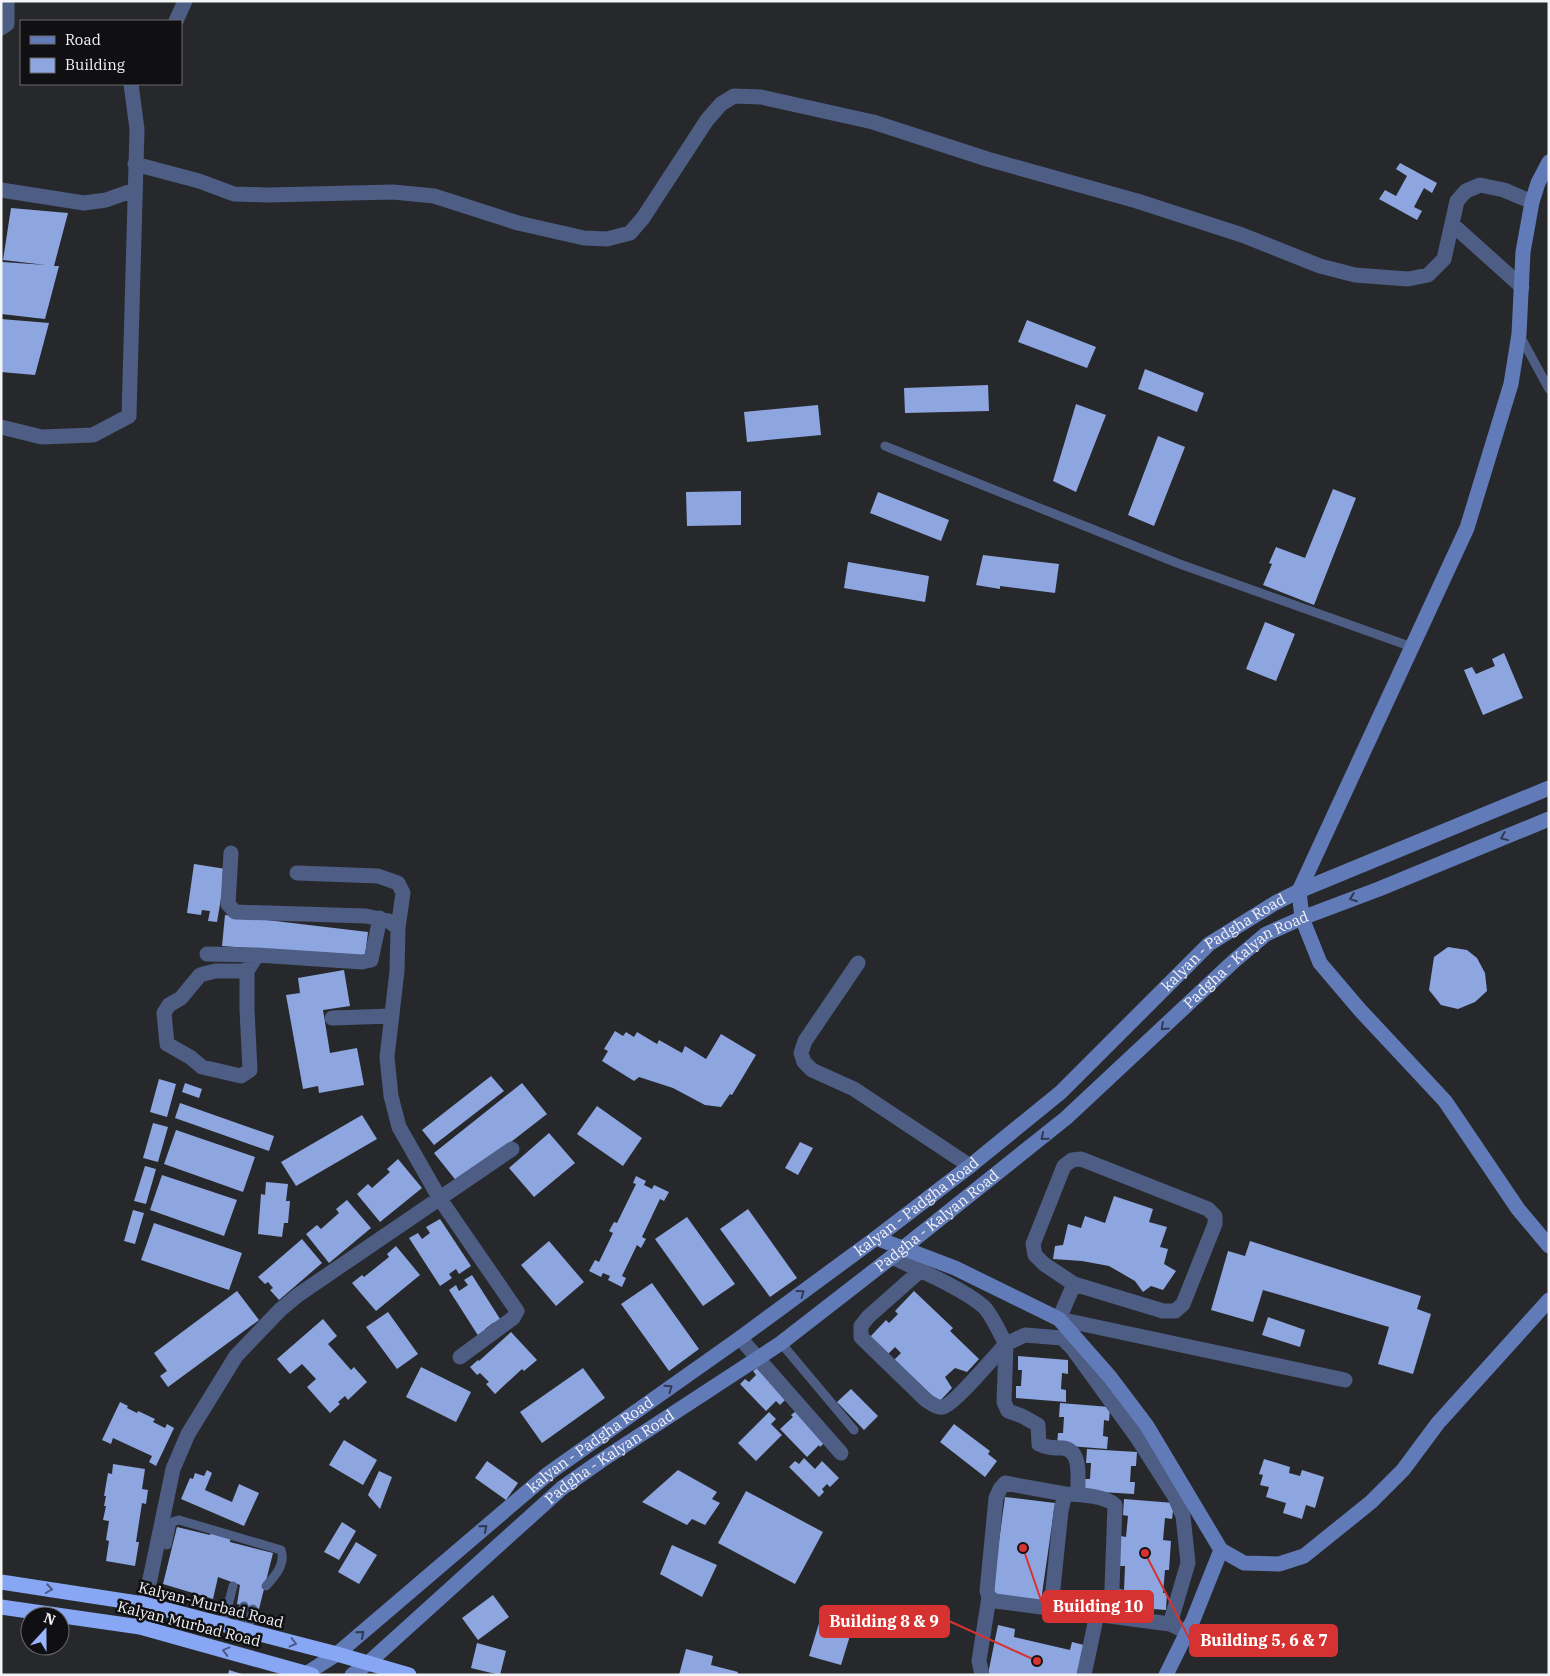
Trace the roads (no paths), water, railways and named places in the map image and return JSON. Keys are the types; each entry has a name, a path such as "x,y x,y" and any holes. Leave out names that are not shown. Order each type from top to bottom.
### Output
{"highway":[{"name":"Kalyan-Murbad Road","path":"1,1582 144,1604 337,1654 409,1675"},
{"name":"Kalyan Murbad Road","path":"1,1606 140,1627 308,1674"}],"main road":[{"path":"1549,162 1538,183 1532,202 1524,252 1519,334 1511,384 1467,528 1299,891 1302,918 1320,963 1360,1010 1445,1101 1518,1209 1549,1246"},
{"name":"kalyan - Padgha Road","path":"308,1674 337,1654 549,1473 740,1338 970,1166 1061,1092 1209,944 1275,903 1299,891 1549,788"},
{"name":"Padgha - Kalyan Road","path":"352,1675 367,1664 562,1488 781,1343 897,1254 1076,1110 1227,968 1266,934 1549,818"},
{"path":"1061,1092 1076,1110"},
{"path":"876,1238 897,1254 955,1268 1059,1319 1110,1377 1147,1426 1221,1550 1244,1563 1279,1564 1304,1556 1371,1502 1403,1470 1438,1423 1549,1300"},
{"path":"644,1406 659,1422"},
{"path":"549,1473 562,1488"},
{"path":"1166,1675 1187,1632 1221,1550"}],"street":[{"path":"1,28 7,24 7,1"},
{"path":"176,20 185,1"},
{"path":"1,427 42,437 93,435 129,416 137,129 131,85"},
{"path":"135,164 234,194 394,192 434,196 518,222 584,238 607,239 630,233 642,218 706,120 720,104 734,96 761,97 872,122 987,159 1137,201 1242,235 1320,266 1355,275 1408,279 1428,275 1444,259 1458,201 1466,191 1480,185 1504,190 1532,202"},
{"path":"1,190 84,203 106,200 134,190"},
{"path":"1452,224 1522,287"},
{"path":"231,853 228,904 235,912 366,916 389,921 398,928"},
{"path":"297,873 378,876 398,883 403,893 398,928 397,971 387,1057 391,1096 399,1127 440,1198 517,1311 513,1318 460,1357"},
{"path":"371,960 380,918"},
{"path":"207,954 256,955 362,962 371,960 397,971"},
{"path":"247,971 215,971 200,975 181,998 169,1005 164,1013 167,1044 190,1057 202,1067 242,1076 250,1070 247,971 256,955"},
{"path":"858,963 805,1041 800,1053 804,1062 812,1070 854,1089 970,1166"},
{"path":"332,1018 392,1016"},
{"path":"140,1627 144,1604 165,1532 173,1469 188,1434 236,1356 286,1305 512,1149"},
{"path":"1081,1159 1208,1209 1215,1216 1215,1224 1184,1304 1175,1311 1163,1311 1074,1284 1044,1264 1035,1255 1033,1244 1064,1166 1072,1160 1081,1159"},
{"path":"897,1254 920,1272 965,1294 985,1308 1006,1344 1004,1402 1008,1411 1038,1425 1039,1444 1069,1449 1074,1452 1076,1459 1072,1494 1061,1511 1050,1608"},
{"path":"920,1272 868,1317 861,1326 861,1337 926,1400 936,1406 944,1407 955,1399 1006,1344 1025,1335 1062,1338 1136,1436 1175,1497 1183,1516 1188,1563 1170,1624"},
{"path":"1074,1284 1059,1319 1344,1380"},
{"path":"740,1338 841,1453"},
{"path":"982,1675 979,1661 989,1597 987,1591 996,1498 1005,1482 1106,1500 1112,1502 1115,1506 1104,1615 1084,1675"},
{"path":"989,1597 994,1601 1170,1624 1187,1632"}],"lane":[{"path":"1519,334 1549,389"},
{"path":"885,446 1177,563 1412,647"},
{"path":"781,1343 854,1430"},
{"path":"167,1545 165,1532 172,1522 179,1520 281,1550 283,1557 276,1575 266,1586"},
{"path":"233,1586 236,1629"},
{"path":"236,1629 248,1607"}],"place":[{"name":"Building 10","path":"1023,1548"},
{"name":"Building 5, 6 & 7","path":"1145,1553"},
{"name":"Building 8 & 9","path":"1037,1661"}]}
